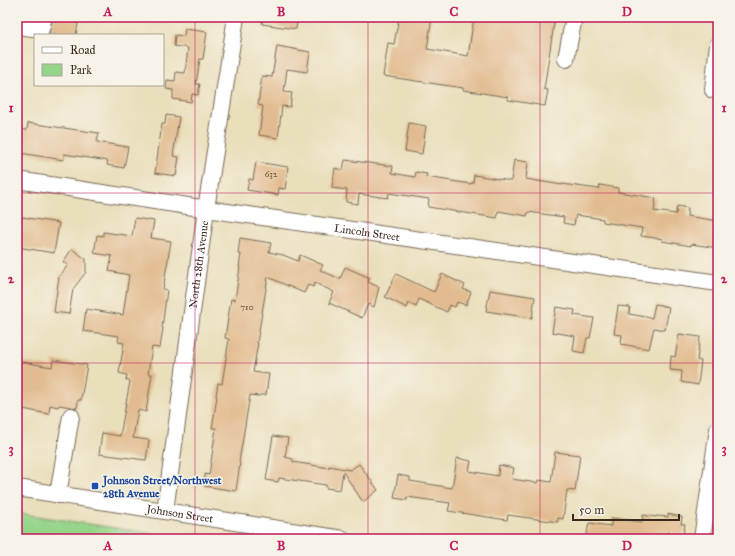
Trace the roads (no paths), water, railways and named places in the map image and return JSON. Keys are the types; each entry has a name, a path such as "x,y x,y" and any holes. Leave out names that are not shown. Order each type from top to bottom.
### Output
{"street":[{"path":"17,26 42,29 44,17"},
{"name":"North 28th Avenue","path":"165,512 206,209 236,17"},
{"path":"566,59 574,17"},
{"path":"713,90 718,44"},
{"name":"Lincoln Street","path":"17,180 206,209 718,282"},
{"path":"58,495 71,416"},
{"path":"702,539 718,429"},
{"name":"Johnson Street","path":"17,488 343,539"}],"place":[{"name":"Johnson Street/Northwest 28th Avenue","path":"95,486"}]}
